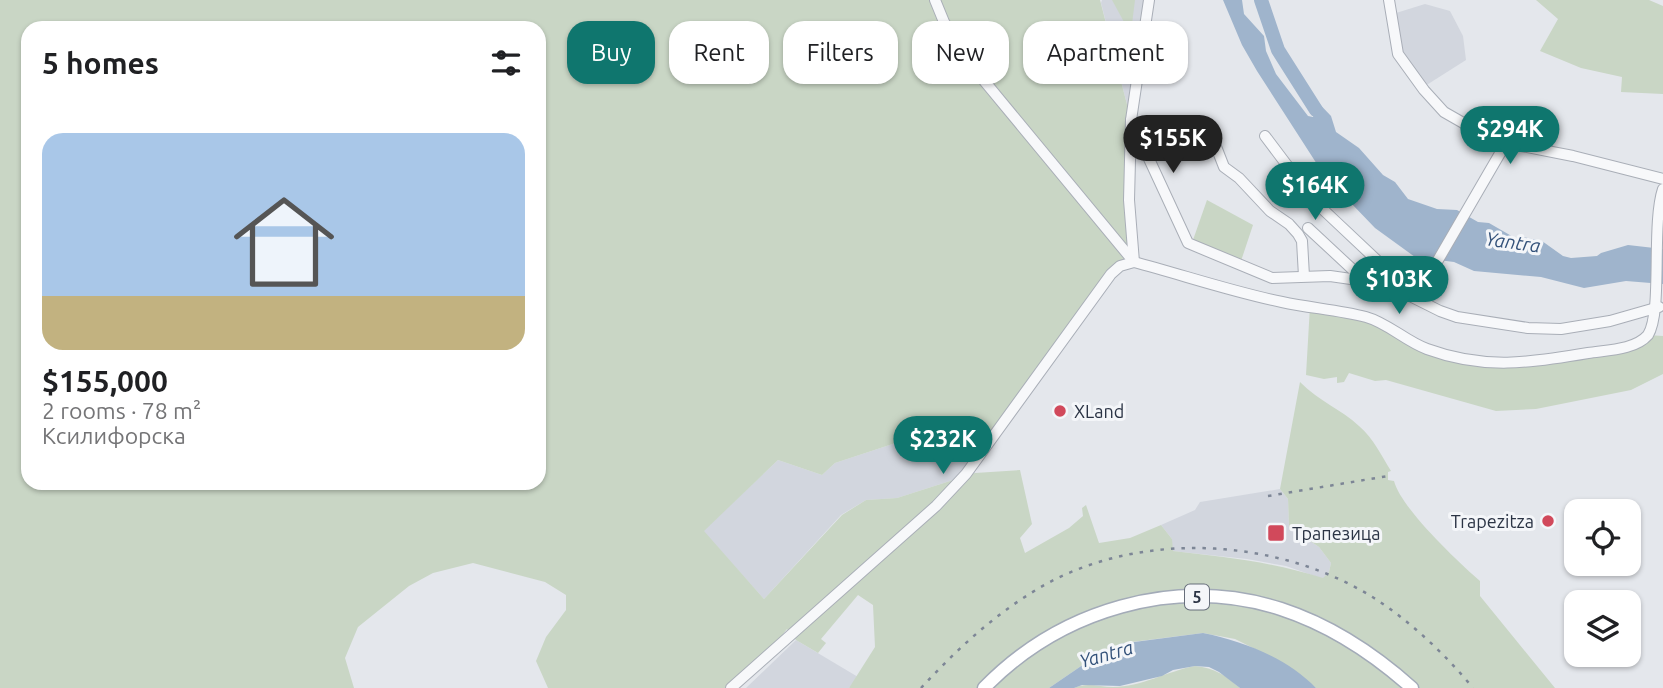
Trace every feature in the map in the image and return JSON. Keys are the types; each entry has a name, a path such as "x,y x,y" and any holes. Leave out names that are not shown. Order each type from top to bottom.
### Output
{"main road":[{"name":"5","path":"984,688 1021,654 1059,630 1100,612 1146,600 1189,596 1229,598 1293,614 1347,639 1412,688"}],"street":[{"path":"936,0 944,22 976,71 1134,262"},
{"path":"1134,262 1129,200 1130,120 1149,0"},
{"path":"1389,0 1398,54 1444,112 1506,143 1573,156 1663,179"},
{"path":"1130,120 1188,243 1272,278 1330,276 1365,281 1394,288 1440,312 1457,317 1528,328 1561,329 1610,321 1659,304"},
{"path":"1265,136 1314,201 1383,266 1394,288"},
{"path":"1416,298 1506,143"},
{"path":"1215,144 1224,167 1298,234 1302,241 1304,276"},
{"path":"731,688 936,506 966,474 1111,274 1120,266 1134,262 1283,302 1370,318 1426,349 1481,363 1537,362 1635,344 1648,335 1659,304 1658,216 1663,189"},
{"path":"1308,228 1365,281"}],"shaded area":[{"path":"1102,0 1150,0 1147,21 1106,21"},
{"path":"1425,4 1450,11 1463,36 1466,60 1425,86 1402,51 1396,13"},
{"path":"1122,84 1137,84 1131,120"},
{"path":"920,435 960,435 975,473 897,498 866,500 841,515 764,599 703,531 778,460 822,475 835,463"},
{"path":"1280,489 1288,499 1289,527 1319,547 1331,563 1329,572 1323,579 1286,566 1172,551 1172,539 1161,525 1195,510 1200,502"},
{"path":"796,640 858,677 849,688 746,688"}],"green space":[{"path":"0,0 1100,0 1105,21 1023,21 1023,84 1122,84 1131,120 1134,262 1120,266 997,432 986,429 960,435 920,435 835,463 822,475 778,460 704,531 764,599 842,515 866,500 897,498 975,473 1020,470 1032,524 1020,538 1025,553 1069,528 1083,516 1082,508 1086,505 1099,543 1130,538 1161,525 1172,539 1173,551 1268,564 1323,578 1329,572 1331,563 1319,547 1289,527 1288,499 1280,489 1300,382 1352,420 1369,436 1391,471 1388,472 1388,480 1394,481 1407,505 1431,534 1480,581 1480,596 1555,688 1316,688 1289,667 1235,639 1203,633 1124,643 1112,653 1090,660 1049,688 849,688 875,647 873,605 858,595 821,639 826,643 818,653 796,640 787,629 765,657 731,688 548,688 536,661 546,637 566,610 566,595 545,582 473,563 433,573 409,586 358,627 345,658 354,688 0,688"},
{"path":"1112,0 1135,0 1132,21 1123,21"},
{"path":"1536,0 1649,0 1663,6 1663,94 1621,92 1622,77 1581,68 1540,51 1558,19"},
{"path":"1207,200 1253,225 1241,261 1193,240"},
{"path":"1310,306 1370,318 1412,342 1481,363 1621,348 1648,335 1663,336 1663,374 1631,390 1536,409 1496,411 1386,380 1375,381 1349,373 1344,382 1337,383 1337,377 1324,379 1306,375"},
{"path":"1195,666 1219,673 1240,688 1074,688 1083,685 1113,687 1134,684"}],"water":[{"name":"Yantra","path":"1223,0 1242,0 1244,14 1264,36 1266,51 1276,74 1308,116 1313,117 1314,114 1304,95 1309,93 1331,116 1336,132 1359,148 1383,175 1395,182 1408,199 1437,209 1457,210 1478,222 1489,223 1515,238 1542,241 1563,256 1571,258 1597,256 1628,245 1663,249 1663,284 1626,281 1584,288 1541,277 1474,271 1454,262 1415,257 1375,228 1324,175 1257,71 1242,45"},
{"path":"1203,633 1264,652 1292,668 1316,688 1240,688 1209,667 1195,666 1120,686 1049,688 1090,660 1112,653 1119,644"}],"waterway":[{"path":"1261,0 1278,50 1316,110"}],"railway":[{"path":"1268,496 1388,476"},
{"path":"921,688 980,631 1013,605 1048,583 1087,566 1127,555 1170,549 1213,548 1256,553 1297,563 1337,578 1374,598 1401,617 1427,639 1473,688"}],"place":[{"name":"XLand","path":"1060,411"},
{"name":"Trapezitza","path":"1548,521"},
{"name":"Трапезица","path":"1276,533"}]}
